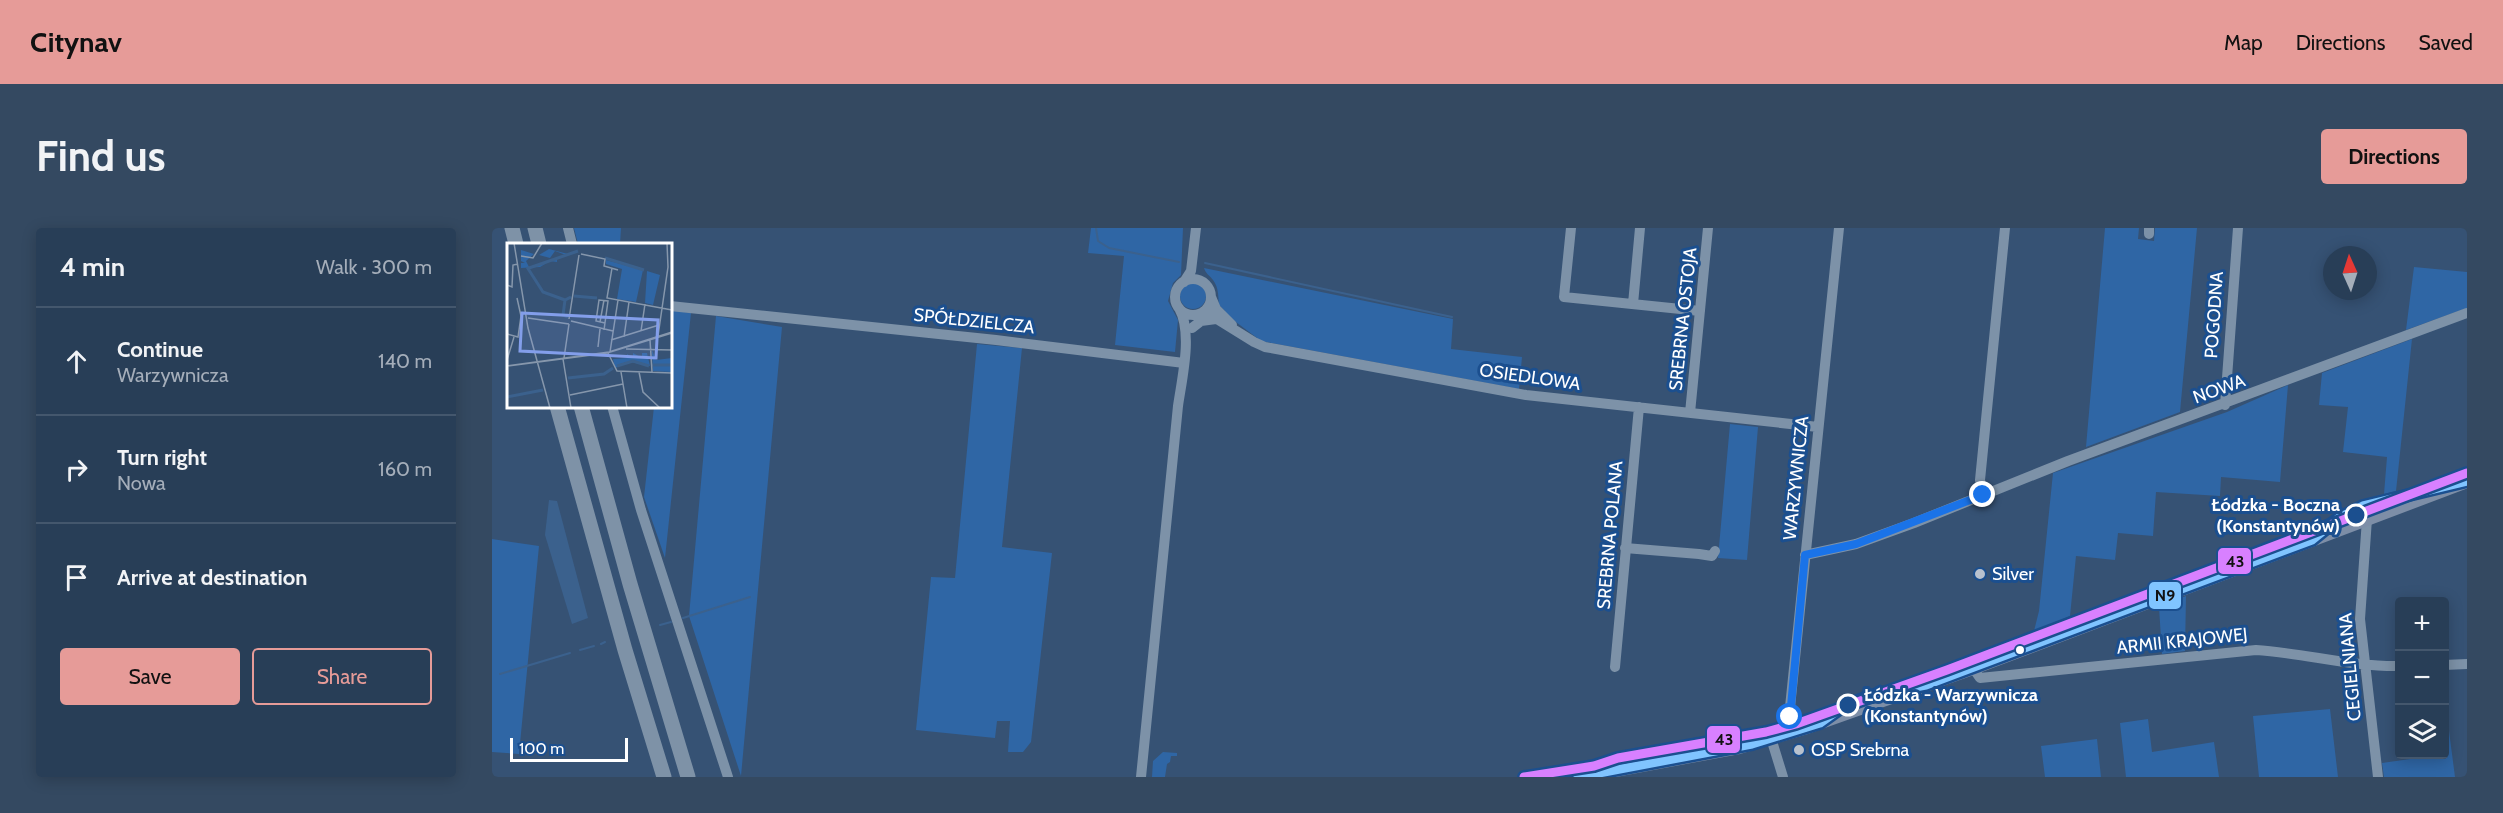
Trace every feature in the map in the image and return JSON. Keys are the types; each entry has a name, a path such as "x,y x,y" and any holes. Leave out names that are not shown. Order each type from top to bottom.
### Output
{"highway":[{"path":"512,228 516,243"},
{"path":"535,228 539,243"},
{"path":"558,408 619,629 664,777"},
{"path":"582,408 630,584 688,777"}],"main road":[{"path":"1578,777 1710,753 1791,732 1973,668 2467,481"}],"street":[{"path":"568,228 572,243"},
{"path":"1571,228 1564,297 1700,311"},
{"path":"1633,304 1640,228"},
{"name":"SREBRNA OSTOJA","path":"1690,413 1708,228"},
{"name":"WARZYWNICZA","path":"1791,732 1789,720 1839,228"},
{"path":"1983,495 1980,480 2006,228"},
{"name":"POGODNA","path":"2225,405 2238,228"},
{"path":"1141,777 1184,360 1185,324 1176,294 1191,271 1196,232"},
{"path":"1184,360 1192,328 1201,312 1208,307 1211,297 1199,272 1196,232"},
{"path":"1183,282 1198,279 1207,285"},
{"name":"OSIEDLOWA","path":"1211,297 1216,309 1243,335"},
{"name":"SPÓŁDZIELCZA","path":"672,306 1184,360"},
{"path":"1179,308 1190,314 1201,312"},
{"name":"OSIEDLOWA","path":"1201,312 1258,345 1462,384 1526,395 1818,427"},
{"name":"NOWA","path":"1805,555 1856,544 2068,461 2225,405 2467,313"},
{"path":"1192,328 1201,321 1216,319"},
{"name":"SREBRNA POLANA","path":"1615,667 1639,407"},
{"path":"613,408 641,510 728,777"},
{"name":"CEGIELNIANA","path":"2367,519 2360,612 2378,777"},
{"path":"1625,548 1699,554 1707,557 1712,556 1715,551"},
{"name":"ARMII KRAJOWEJ","path":"1973,668 1980,678 2256,651 2279,651 2376,667 2395,666"},
{"path":"2449,665 2467,664"},
{"path":"1771,738 1783,777"}],"shaded area":[{"path":"574,228 621,228 620,243 578,243"},
{"path":"1091,228 1183,228 1181,275 1173,283 1168,301 1178,320 1175,352 1115,345 1124,256 1088,253"},
{"path":"2105,228 2139,228 2138,239 2154,241 2155,228 2197,228 2180,412 2086,447"},
{"path":"2414,267 2467,272 2467,308 2406,330"},
{"path":"1204,268 1453,319 1451,349 1522,357 1519,389 1261,341 1224,313 1225,311 1219,305 1216,286"},
{"path":"1193,283 1202,287 1206,296 1202,305 1193,309 1184,305 1180,296 1184,287"},
{"path":"672,310 691,313 665,558 644,497 654,408 672,408"},
{"path":"716,316 782,327 741,776 689,616"},
{"path":"2412,339 2396,491 2384,494 2387,457 2343,452 2348,407 2319,405 2322,373"},
{"path":"977,344 1022,348 1002,547 1052,553 1031,742 1023,752 1008,752 1010,721 997,721 995,738 916,730 931,577 955,578"},
{"path":"2288,385 2280,482 2221,477 2220,496 2156,492 2153,536 2118,533 2115,560 2076,556 2070,616 2034,631 2039,611 2053,473 2227,412"},
{"path":"1730,424 1758,427 1747,560 1718,558"},
{"path":"549,500 557,501 588,618 572,624 545,535"},
{"path":"492,539 539,546 519,754 492,752"},
{"path":"2186,596 2185,651 2162,654 2159,607"},
{"path":"2330,709 2338,777 2259,777 2253,716"},
{"path":"2148,719 2152,752 2214,742 2219,777 2126,777 2120,723"},
{"path":"2449,731 2455,777 2384,777 2382,763 2410,759 2449,759"},
{"path":"2097,739 2101,777 2045,777 2041,746"},
{"path":"1163,752 1177,753 1177,756 1171,756 1165,777 1152,777 1153,761"}],"waterway":[{"path":"1096,228 1098,241 1109,248 1179,262"},
{"path":"1205,263 1452,317"},
{"path":"683,618 750,597"},
{"path":"660,625 671,622"},
{"path":"601,644 605,642"},
{"path":"580,650 594,646"},
{"path":"500,674 570,653"}],"transit line":[{"name":"43","path":"1524,777 1594,766 1618,758 1766,732 1796,724 1947,670 2467,473"},
{"name":"N9","path":"1578,777 1752,744 1820,723 1845,705 1877,694 1926,685 2312,540 2339,518 2363,506 2467,481"}],"place":[{"name":"Łódzka - Boczna (Konstantynów)","path":"2356,515"},
{"name":"Silver","path":"1980,574"},
{"name":"Łódzka - Warzywnicza (Konstantynów)","path":"1848,705"},
{"name":"OSP Srebrna","path":"1799,750"}],"route":[{"path":"1790,717 1805,555 1856,544 1983,495"}]}
